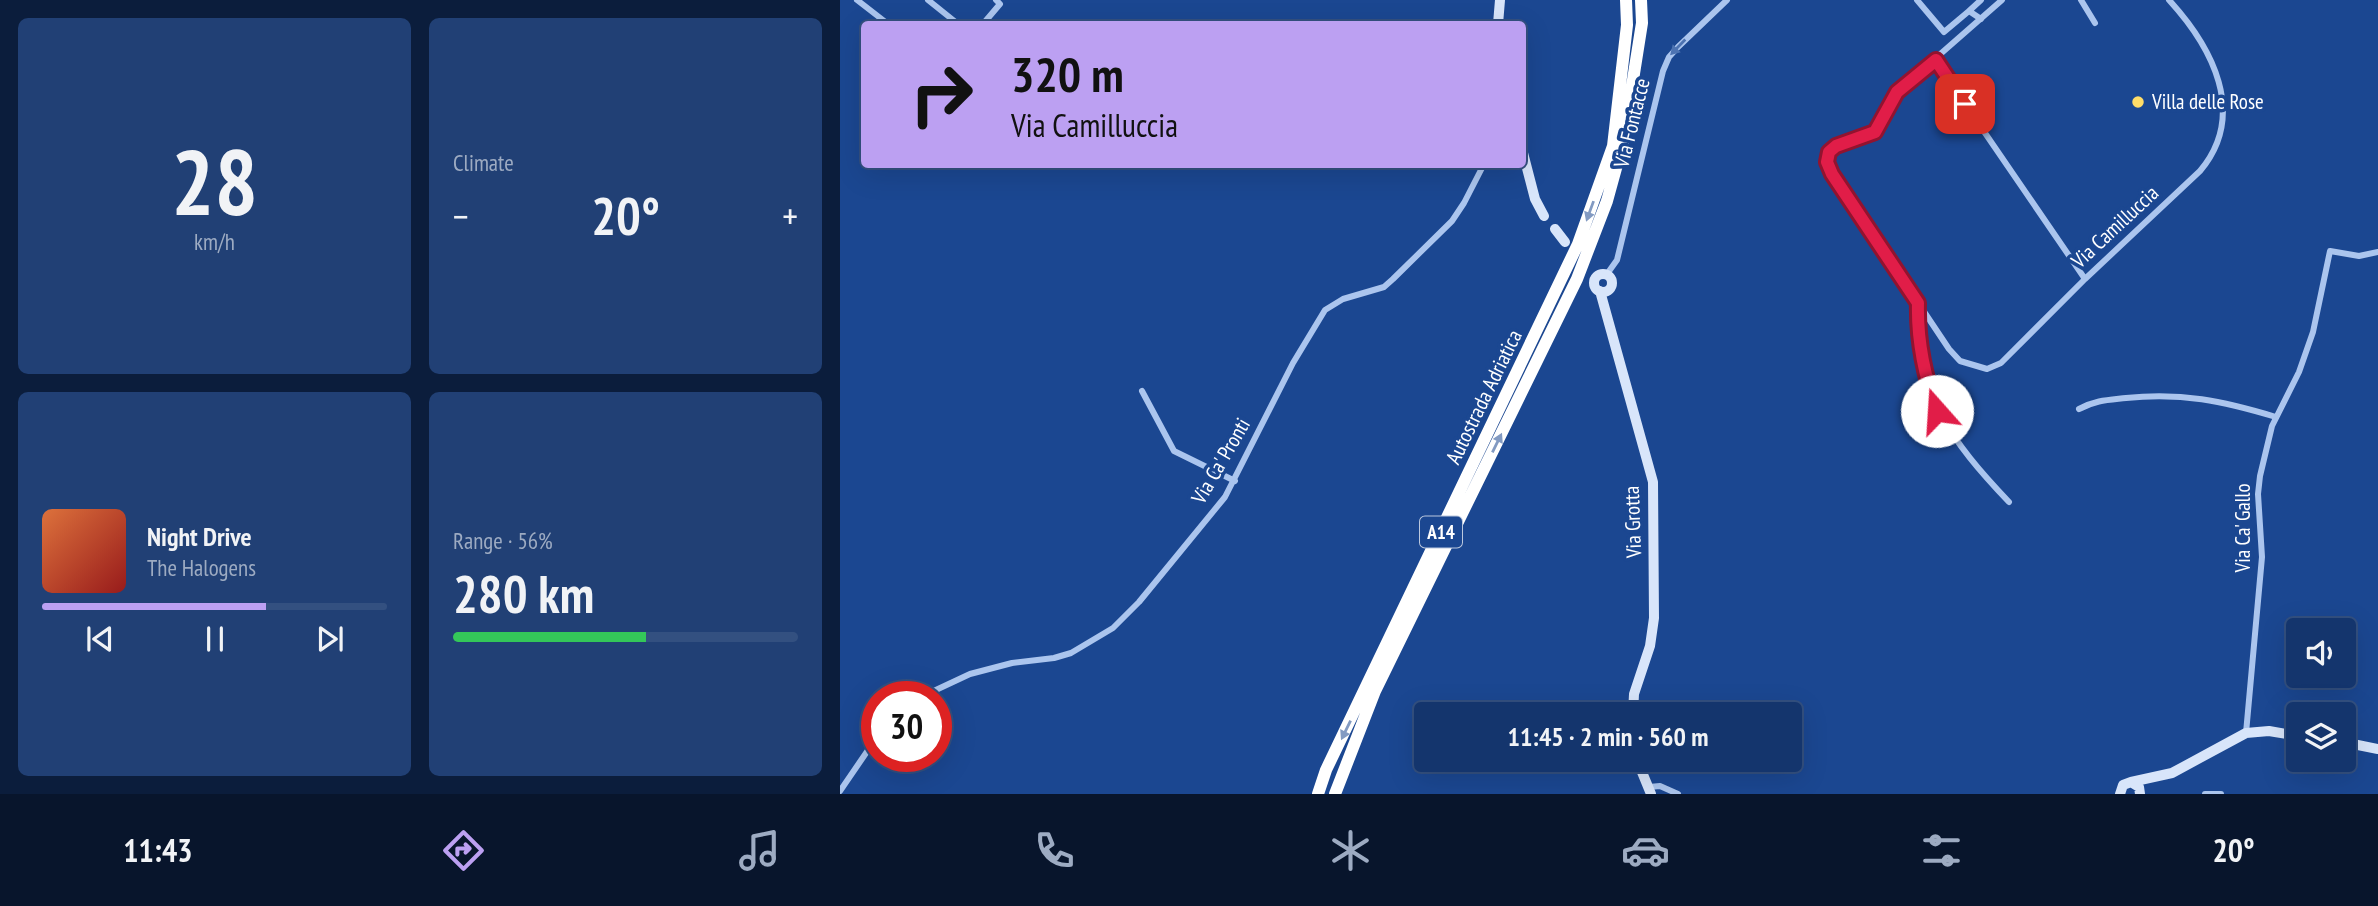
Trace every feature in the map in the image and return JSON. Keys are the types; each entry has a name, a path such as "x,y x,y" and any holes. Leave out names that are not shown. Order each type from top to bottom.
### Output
{"highway":[{"name":"Autostrada Adriatica","path":"1318,794 1326,770 1578,243 1613,146 1627,26 1626,0"},
{"name":"Autostrada Adriatica","path":"1335,794 1375,691 1589,251 1607,201 1623,143 1642,23 1641,0"}],"street":[{"path":"857,0 884,21"},
{"path":"928,0 954,21"},
{"path":"986,21 1000,4 996,0"},
{"path":"1498,21 1500,0"},
{"name":"Via Fontacce","path":"1601,276 1617,260 1657,90 1666,64 1678,47 1727,0"},
{"path":"1917,0 1944,32 1981,0"},
{"name":"Via Camilluccia","path":"2002,0 1897,92 1875,132 1836,146 1829,152 1827,162 1832,174 1949,349 1960,362 1987,369 2001,363 2085,279 2200,171 2212,156 2220,139 2221,93 2215,66 2201,38 2169,0"},
{"path":"2081,0 2095,23"},
{"path":"1969,11 1981,19"},
{"path":"1936,60 2085,279"},
{"path":"1526,164 1535,199 1545,216"},
{"name":"Via Ca' Pronti","path":"952,682 970,674 1012,663 1071,653 1113,628 1139,602 1212,515 1235,481 1293,363 1325,310 1343,299 1384,287 1393,279 1458,214 1482,168"},
{"path":"1555,229 1565,242"},
{"name":"Via Ca' Gallo","path":"2246,733 2262,557 2258,494 2263,457 2276,416 2295,383 2313,332 2330,251 2359,256 2378,252"},
{"path":"1600,291 1605,292 1612,281 1601,276"},
{"name":"Via Grotta","path":"1601,276 1595,287 1600,291 1653,482 1654,618 1650,646 1634,702"},
{"path":"1918,303 1920,355 1937,411 1979,471 2009,502"},
{"path":"1142,391 1174,451 1235,481"},
{"path":"2079,409 2093,401 2159,394 2232,404 2276,416"},
{"path":"2119,793 2124,784 2172,773 2246,733 2269,731 2286,734"},
{"path":"2356,745 2378,749"},
{"path":"840,791 861,760"},
{"path":"1643,772 1651,790 1660,786 1678,794"},
{"path":"2141,794 2144,786 2156,777"},
{"path":"2131,782 2138,785 2141,794"},
{"path":"2205,794 2221,794"}],"place":[{"name":"Villa delle Rose","path":"2138,102"}],"route":[{"path":"1937,411 1920,355 1918,303 1832,174 1827,162 1829,152 1836,146 1875,132 1897,92 1936,60 1965,104"}]}
